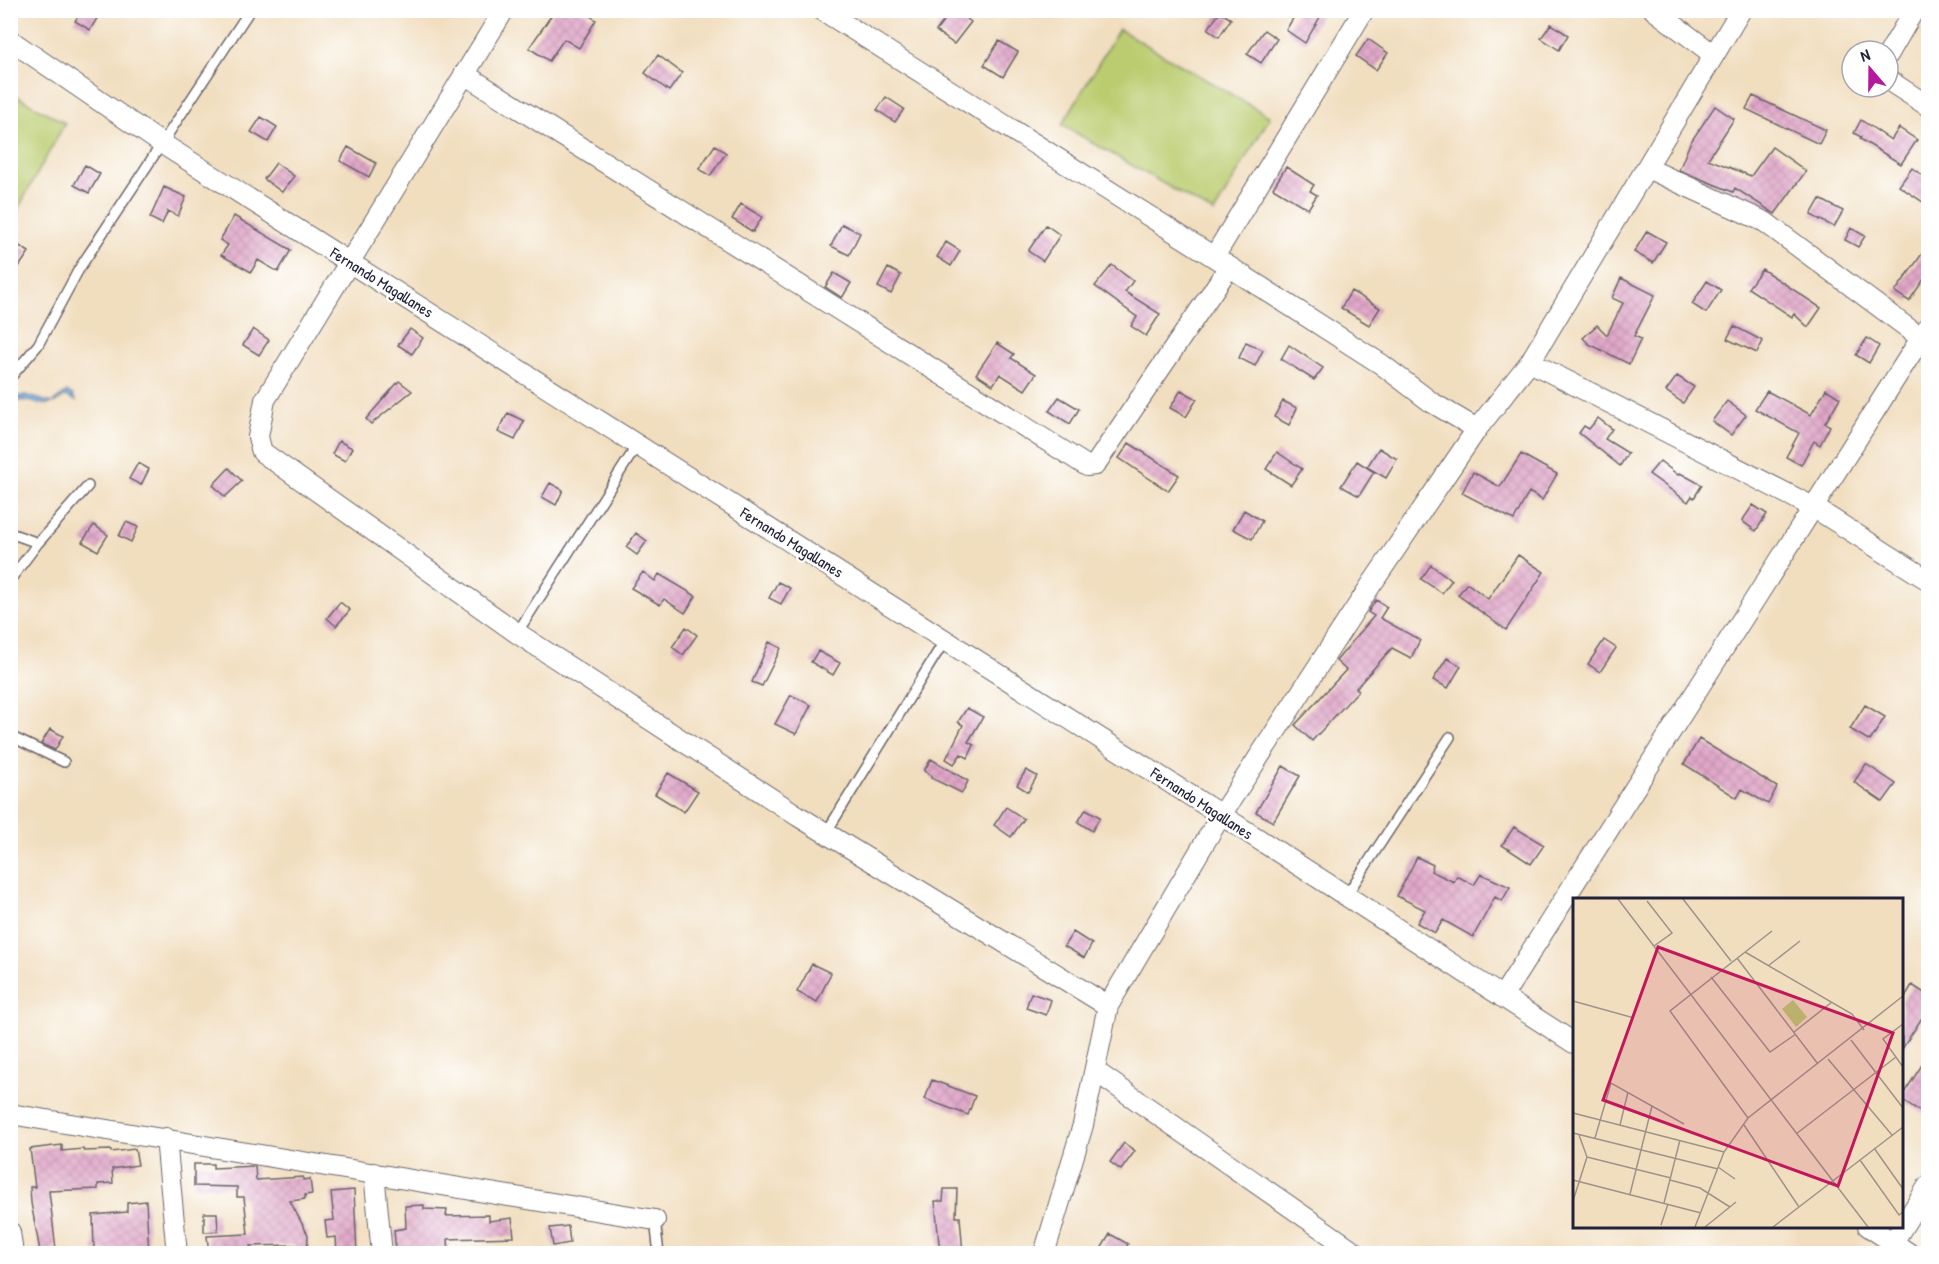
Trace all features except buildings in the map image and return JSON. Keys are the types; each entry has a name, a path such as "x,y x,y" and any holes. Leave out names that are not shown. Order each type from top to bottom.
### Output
{"street":[{"path":"504,10 265,400 258,430 262,452 517,633 826,833 1108,1006"},
{"path":"822,10 1381,364 1431,402 1477,429"},
{"path":"464,74 1087,466 1095,465 1221,262 1364,10"},
{"path":"1654,10 1714,55"},
{"path":"1044,1254 1077,1146 1108,1006 1221,815 1371,585 1477,429 1530,362 1741,10"},
{"path":"1897,39 1914,10"},
{"name":"Fernando Magallanes","path":"10,40 161,143 1221,815 1573,1042"},
{"path":"1900,88 1929,106"},
{"path":"1502,997 1813,507 1926,336 1765,222 1647,168"},
{"path":"1530,362 1813,507 1929,580"},
{"path":"1095,1071 1358,1254"},
{"path":"10,1114 655,1220"},
{"path":"166,1138 177,1254"},
{"path":"374,1173 382,1254"},
{"path":"1903,1227 1929,1186"},
{"path":"1869,1228 1890,1248 1910,1254"},
{"path":"1890,1248 1903,1228"},
{"path":"10,1232 13,1254"}],"lane":[{"path":"10,378 38,345 79,269 250,10"},
{"path":"517,633 638,444"},
{"path":"10,580 38,543 88,486"},
{"path":"10,533 38,543"},
{"path":"826,833 945,640"},
{"path":"10,735 64,762"},
{"path":"1346,896 1450,737"},
{"path":"655,1220 659,1254"}],"green space":[{"path":"1119,29 1270,117 1214,213 1062,125"},
{"path":"11,93 65,123 15,214 10,212"}],"water":[{"path":"67,392 72,394 76,401 66,396 57,401 50,404 27,401 11,402 11,398 25,395 52,403"}]}
